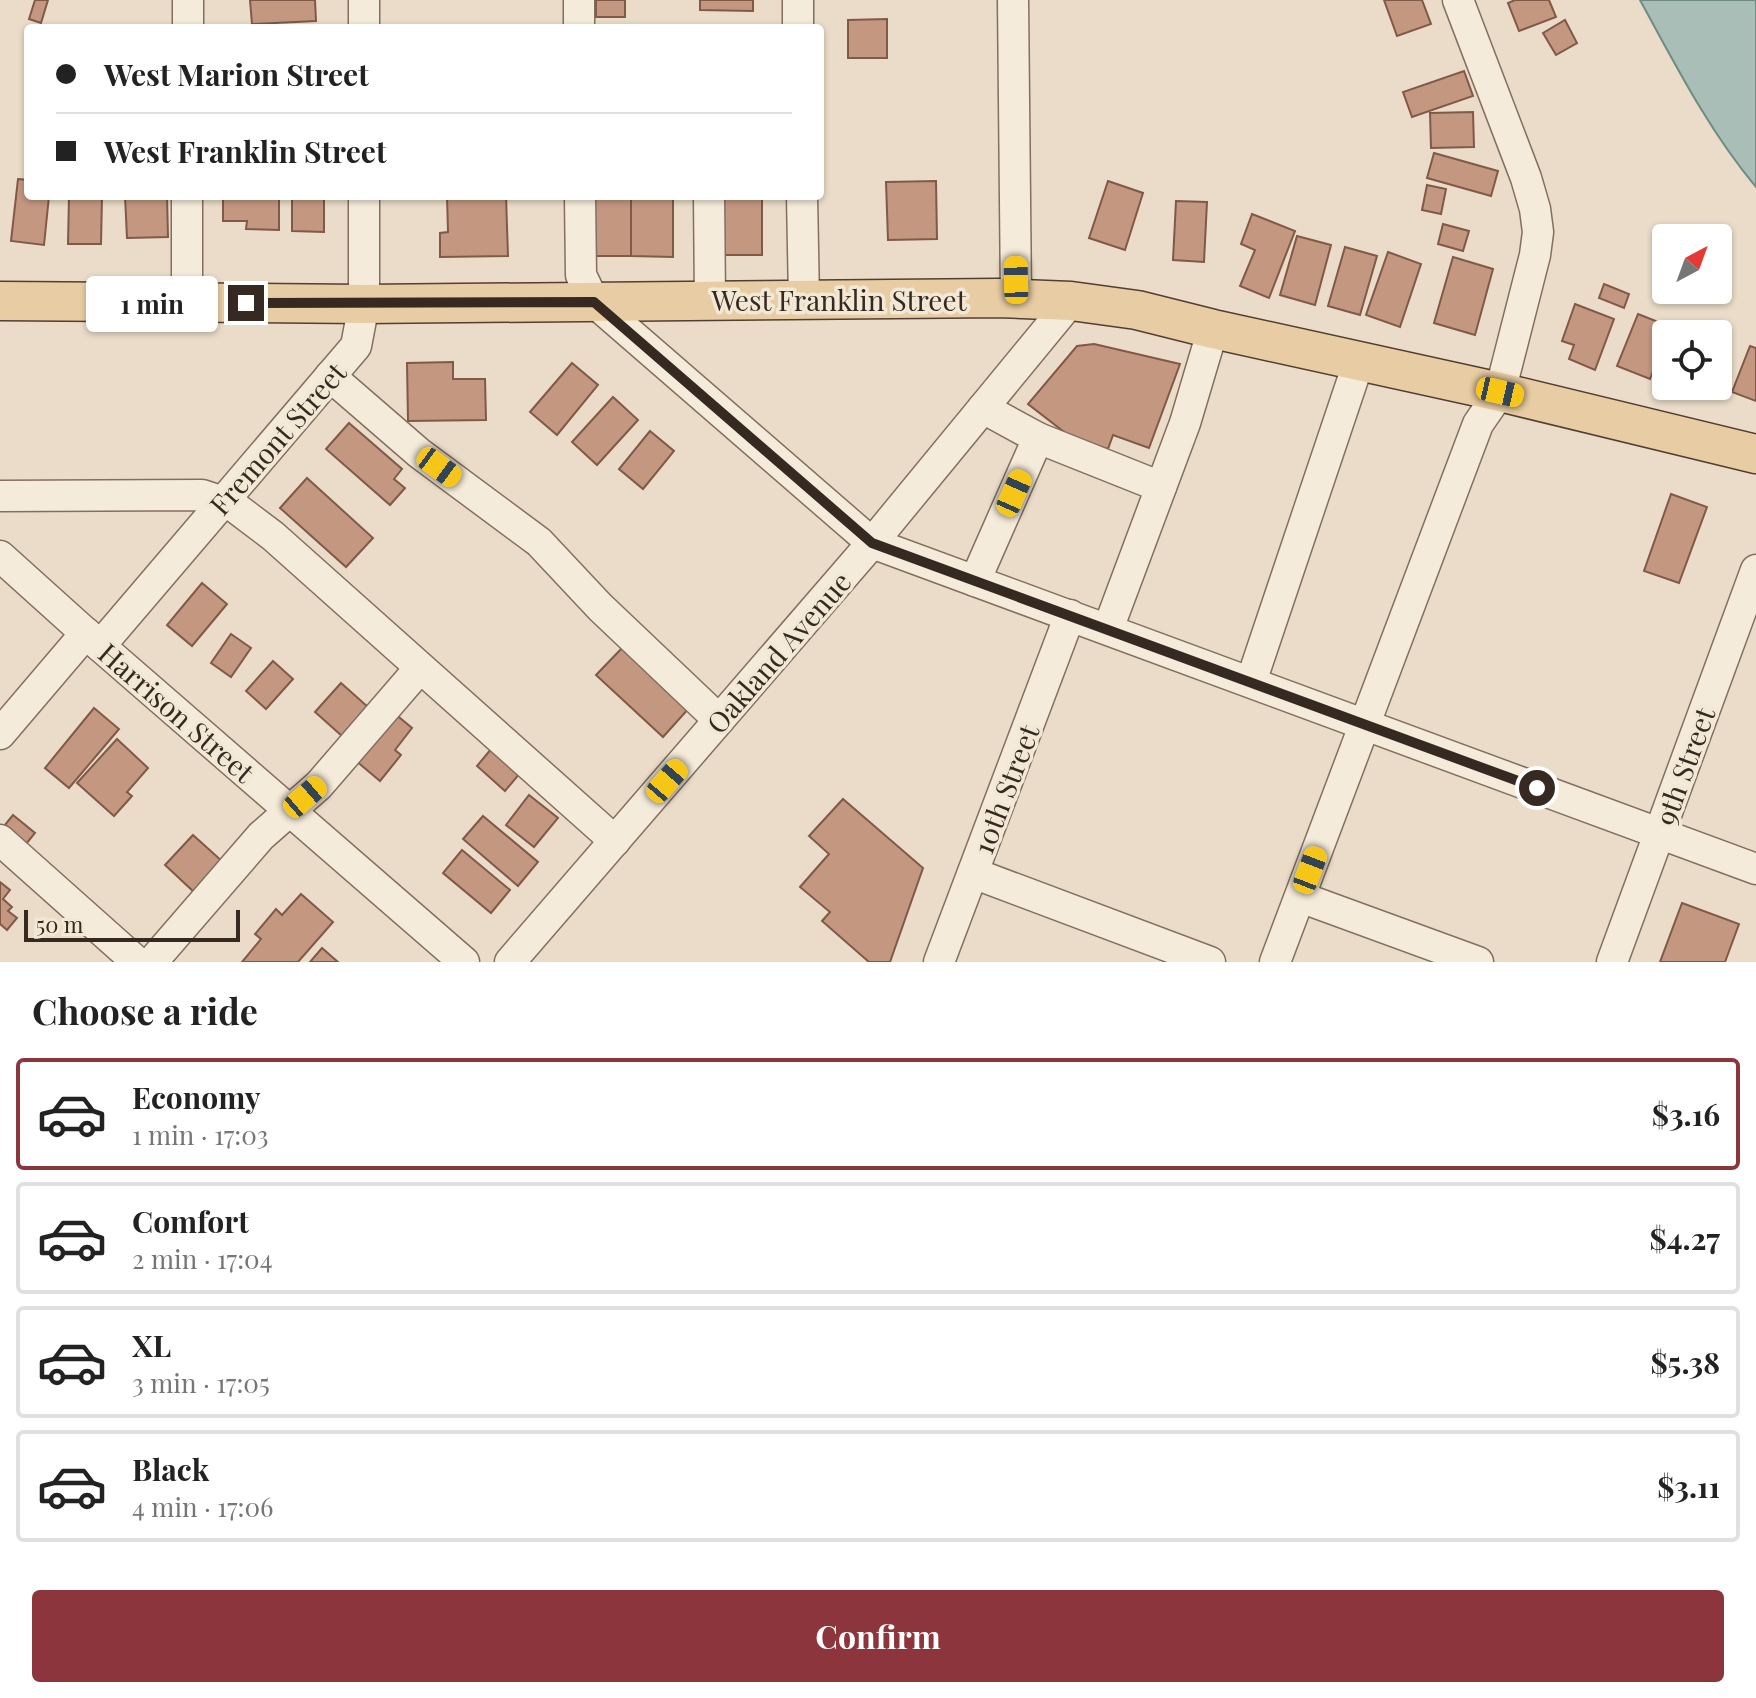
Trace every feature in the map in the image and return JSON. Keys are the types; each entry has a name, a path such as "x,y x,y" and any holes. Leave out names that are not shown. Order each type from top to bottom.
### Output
{"main road":[{"name":"West Franklin Street","path":"0,301 364,304 710,300 1071,301 1137,310 1756,454"}],"street":[{"path":"188,0 188,24"},
{"path":"364,0 364,24"},
{"path":"579,0 579,24"},
{"path":"798,0 798,24"},
{"path":"1013,0 1016,299"},
{"path":"1275,962 1478,424 1500,392 1535,255 1538,232 1526,178 1458,0"},
{"path":"187,200 187,303"},
{"name":"Fremont Street","path":"0,734 223,502 356,346 364,304 364,200"},
{"path":"580,200 581,275 594,302 872,543 1756,869"},
{"path":"709,200 710,300"},
{"path":"802,200 804,300"},
{"name":"Oakland Avenue","path":"510,962 872,543 1071,301"},
{"path":"1108,629 1185,423 1213,329"},
{"path":"1251,682 1359,361"},
{"path":"330,376 419,453 539,542 600,607 719,720"},
{"path":"983,408 1038,438 1161,487"},
{"path":"975,581 1038,438"},
{"path":"0,496 202,495 232,505 273,536 615,841"},
{"name":"Harrison Street","path":"0,556 464,962"},
{"name":"9th Street","path":"1612,962 1660,834 1746,627 1756,570"},
{"name":"10th Street","path":"939,962 1070,615"},
{"path":"152,962 261,836 319,785 420,668"},
{"path":"0,840 137,962"},
{"path":"973,873 1210,962"},
{"path":"1300,897 1478,962"}],"water":[{"path":"1640,0 1756,0 1756,187 1708,120"}],"building":[{"path":"35,0 48,0 41,23 29,19"},
{"path":"250,0 315,0 316,21 252,24"},
{"path":"596,0 625,0 625,17 596,17"},
{"path":"700,0 753,0 753,11 700,10"},
{"path":"1384,0 1422,0 1431,24 1397,36"},
{"path":"1515,0 1549,0 1556,17 1519,31 1508,3"},
{"path":"887,19 887,58 848,58 848,20"},
{"path":"1565,20 1577,43 1556,55 1543,33"},
{"path":"1464,71 1473,96 1412,117 1403,92"},
{"path":"1473,112 1474,147 1431,148 1430,113"},
{"path":"1434,153 1498,171 1491,196 1427,178"},
{"path":"18,179 24,180 24,200 49,200 44,245 11,241"},
{"path":"936,181 937,239 888,240 886,182"},
{"path":"1108,181 1143,193 1125,250 1089,238"},
{"path":"1427,185 1446,189 1441,214 1422,210"},
{"path":"69,200 102,200 101,244 68,244"},
{"path":"125,200 167,200 168,237 127,238"},
{"path":"223,200 279,200 279,230 246,229 247,221 223,221"},
{"path":"292,200 324,200 324,232 292,231"},
{"path":"447,200 506,200 508,256 440,257 440,233 448,232"},
{"path":"592,200 631,200 631,256 591,256"},
{"path":"631,200 673,200 673,257 631,256"},
{"path":"720,200 762,200 762,255 720,255"},
{"path":"1176,201 1207,202 1204,262 1173,260"},
{"path":"1252,214 1295,231 1269,298 1240,286 1255,250 1241,244"},
{"path":"1443,224 1469,231 1463,251 1438,244"},
{"path":"1297,236 1331,245 1315,305 1280,295"},
{"path":"1345,247 1377,256 1360,315 1328,306"},
{"path":"1388,252 1421,264 1400,327 1366,315"},
{"path":"1453,257 1493,269 1475,335 1434,323"},
{"path":"1604,284 1629,294 1624,308 1599,298"},
{"path":"1575,304 1614,319 1595,370 1569,359 1574,345 1562,341"},
{"path":"1638,314 1653,320 1650,379 1617,366"},
{"path":"1094,344 1180,364 1149,448 1113,435 1108,449 1072,438 1028,404 1077,346"},
{"path":"1750,346 1756,348 1756,401 1732,392"},
{"path":"453,362 453,379 485,379 486,420 408,421 407,363"},
{"path":"572,363 598,385 557,435 530,412"},
{"path":"613,397 638,420 597,465 572,442"},
{"path":"349,423 402,469 394,479 405,488 390,505 326,449"},
{"path":"650,431 674,451 643,489 619,469"},
{"path":"307,478 373,538 346,567 280,508"},
{"path":"1671,494 1707,507 1679,583 1644,571"},
{"path":"202,583 227,604 192,646 167,625"},
{"path":"231,634 251,648 231,677 211,663"},
{"path":"624,646 690,707 663,737 596,675"},
{"path":"273,661 293,679 266,709 246,691"},
{"path":"341,683 368,707 342,736 315,712"},
{"path":"94,708 119,729 69,788 45,768"},
{"path":"394,713 412,728 395,750 401,755 380,781 355,760"},
{"path":"117,739 148,768 127,792 132,796 114,816 77,783"},
{"path":"492,748 521,772 505,791 477,766"},
{"path":"529,795 558,818 534,847 506,825"},
{"path":"843,799 923,868 890,962 869,962 822,921 830,912 800,887 829,854 809,836"},
{"path":"13,815 35,833 22,849 0,831"},
{"path":"483,816 538,862 518,886 463,839"},
{"path":"193,835 223,862 195,893 165,865"},
{"path":"462,850 510,890 491,913 443,873"},
{"path":"0,882 10,890 3,899 12,907 8,911 17,918 7,930 0,924"},
{"path":"301,894 333,922 298,962 242,962 261,939 255,934 276,909 282,915"},
{"path":"1682,903 1739,924 1725,962 1660,962"},
{"path":"322,948 338,962 310,962"}],"route":[{"path":"246,303 594,302 872,543 1537,788"}]}
